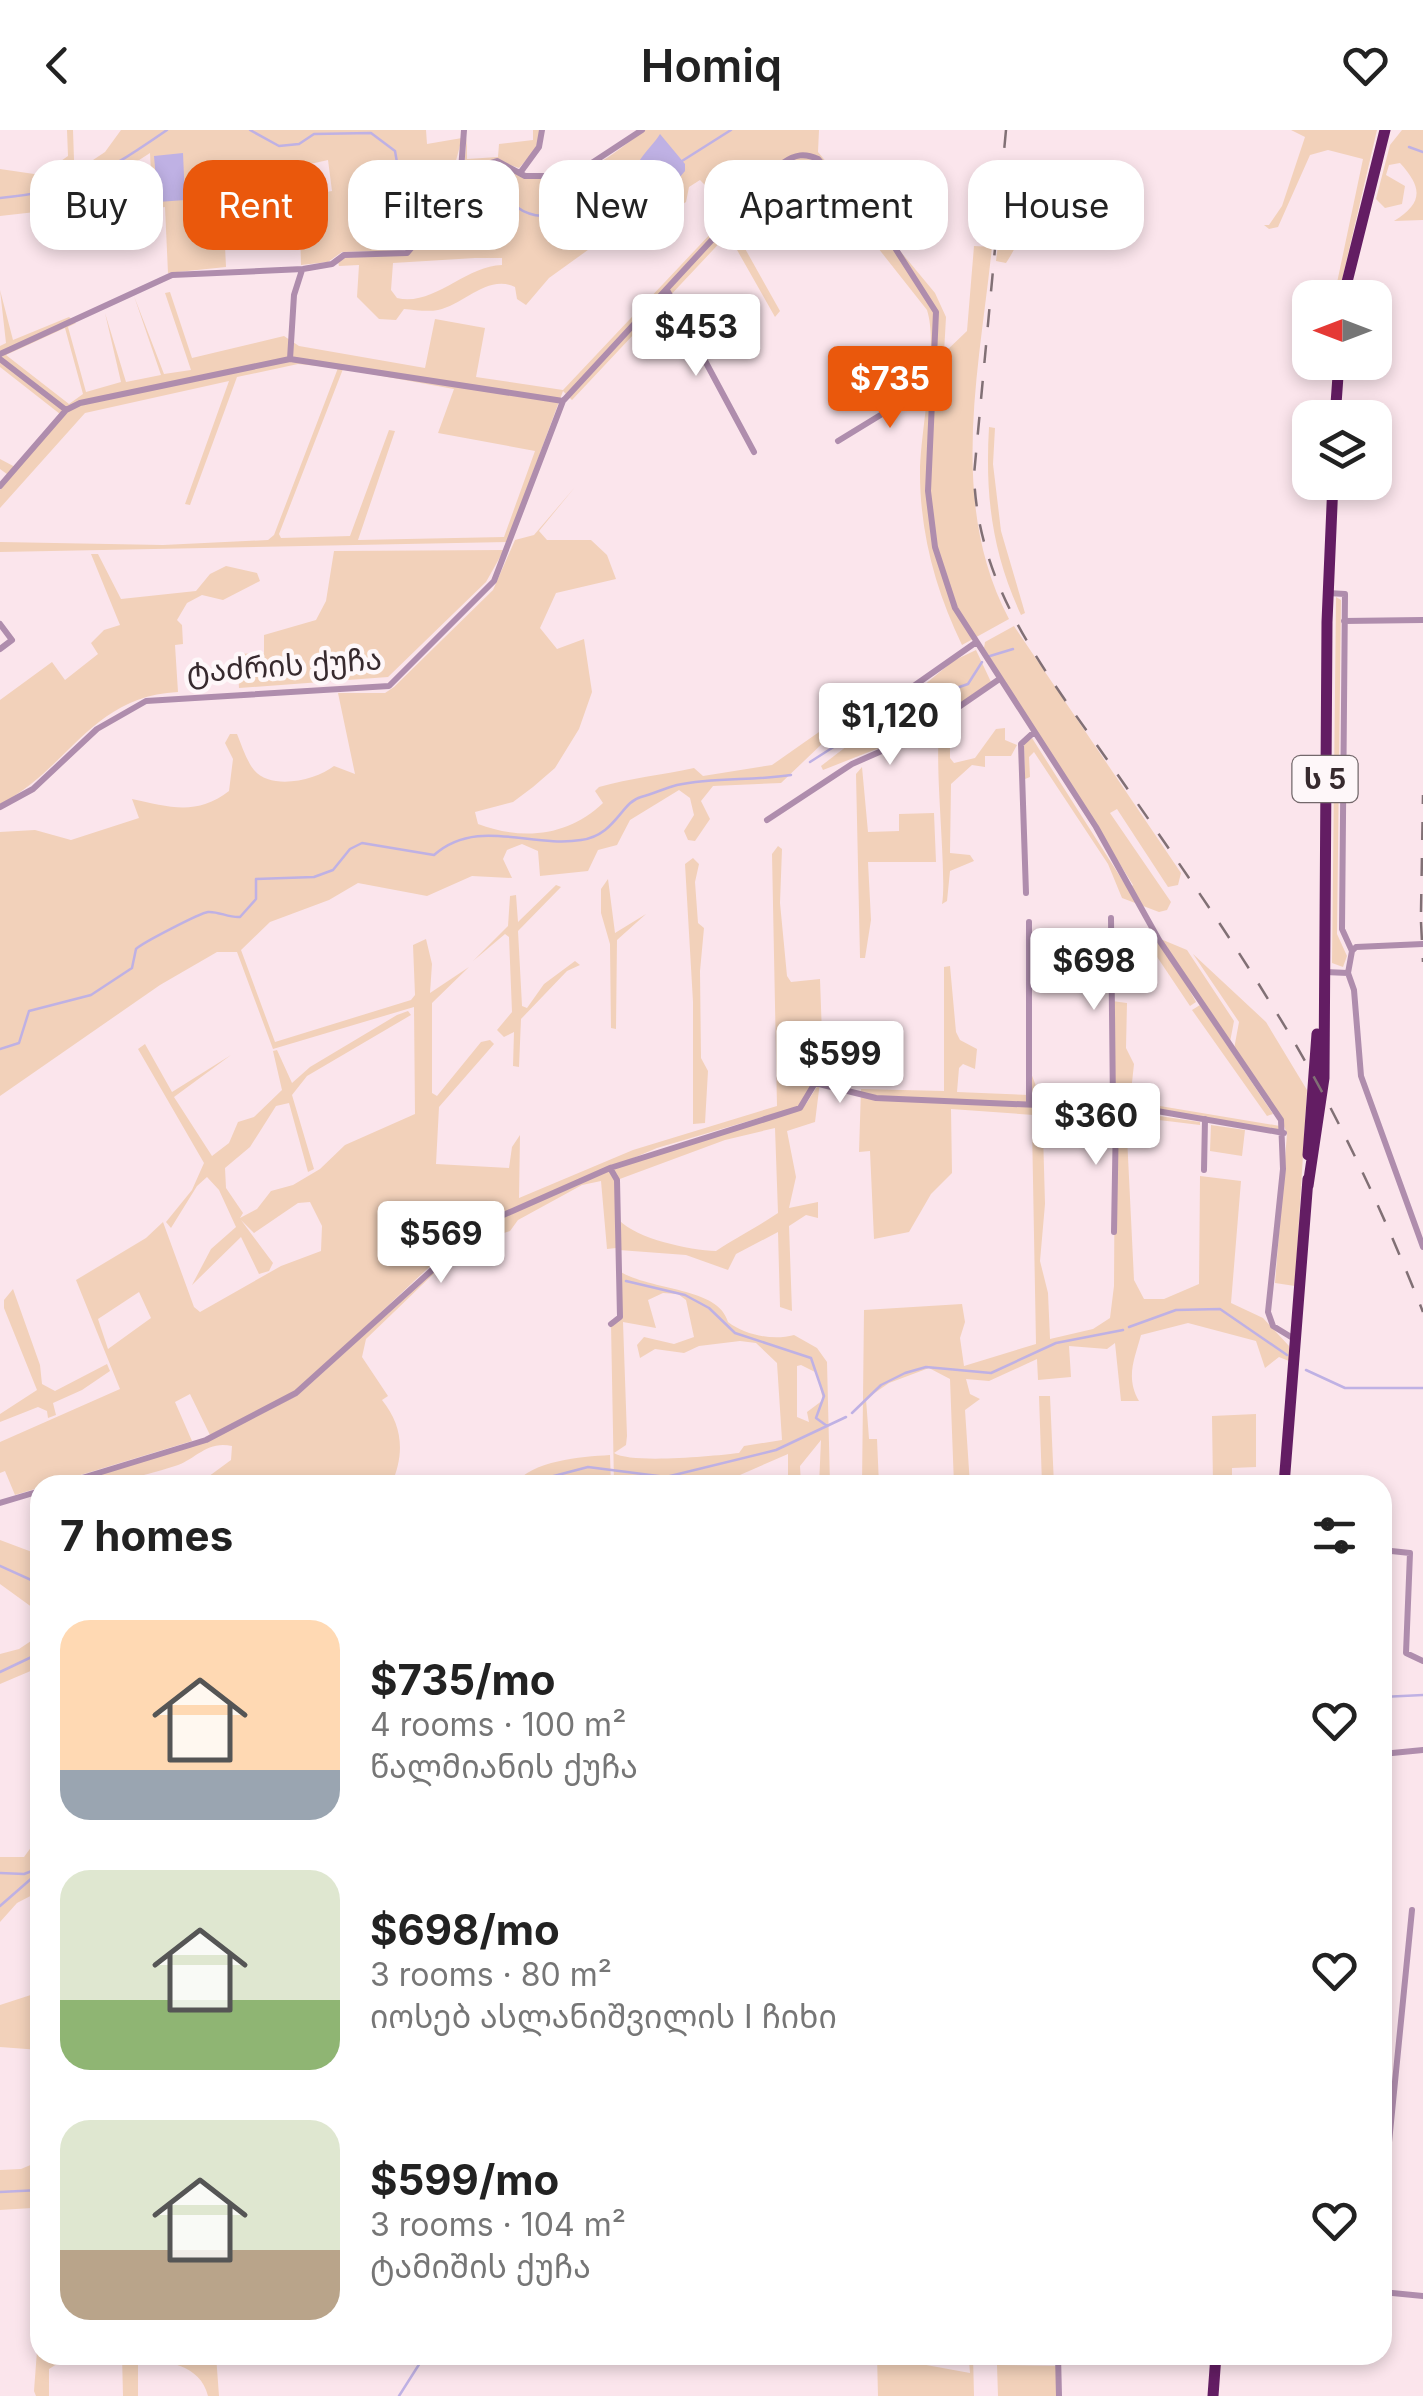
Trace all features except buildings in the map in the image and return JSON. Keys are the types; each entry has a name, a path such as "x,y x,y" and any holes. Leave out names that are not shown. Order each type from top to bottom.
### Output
{"highway":[{"path":"1350,280 1385,130"},
{"name":"ს 5","path":"1285,1475 1308,1186 1312,1081 1323,995 1330,500"},
{"path":"1213,2396 1215,2365"}],"street":[{"path":"462,160 464,130"},
{"path":"520,173 540,147 542,130"},
{"path":"520,173 572,176 642,130"},
{"path":"0,486 66,410 90,400 290,359 563,401 784,163 791,157 809,155 818,159 895,248 933,304 938,324 928,491 932,530 948,591 975,643 1159,940 1281,1120 1284,1133 1268,1312 1273,1326 1297,1340"},
{"path":"66,410 0,357 172,274 303,269 332,264 344,255 409,250"},
{"path":"290,359 294,296 303,269"},
{"path":"667,290 754,452"},
{"path":"838,441 922,389 934,388"},
{"name":"ტაძრის ქუჩა","path":"0,807 33,789 96,729 146,701 389,686 494,582 563,401"},
{"path":"1328,590 1344,594 1342,929 1352,951 1348,973 1354,990 1360,1076 1423,1247"},
{"path":"1344,621 1423,620"},
{"path":"0,624 12,640 0,649"},
{"path":"888,704 975,643"},
{"path":"767,820 852,764 918,735 998,680"},
{"path":"1026,893 1022,744 1033,733"},
{"path":"1110,918 1114,1232"},
{"path":"1029,1102 1030,922"},
{"path":"1352,951 1356,947 1423,944"},
{"path":"1324,972 1348,973"},
{"path":"92,1475 206,1440 296,1393 476,1228 610,1168 800,1108 820,1082 876,1098 1029,1102 1115,1109 1284,1133"},
{"path":"1204,1170 1206,1119"},
{"path":"610,1168 617,1180 620,1317 611,1324"},
{"path":"0,1503 30,1494"},
{"path":"1392,1551 1410,1553 1406,1653 1423,1660"},
{"path":"1392,1753 1423,1750"},
{"path":"1392,2112 1412,1910"},
{"path":"1392,2293 1423,2296"},
{"path":"1058,2365 1058,2396"}],"shaded area":[{"path":"67,130 73,130 74,160 62,160 68,156"},
{"path":"121,130 426,130 427,144 462,138 456,160 348,160 348,250 407,250 342,252 328,262 301,265 301,250 328,250 328,192 332,191 328,160 183,160 183,250 225,250 226,267 168,273 163,160 150,160 150,153 139,160 93,160 105,152"},
{"path":"533,130 540,130 538,147 519,168 519,160 465,160 467,137 467,159 498,157 499,144 533,140"},
{"path":"644,130 819,130 818,152 825,160 704,160 704,184 700,180 689,187 684,203 684,160 602,160"},
{"path":"1291,130 1377,130 1342,280 1338,280 1363,159 1328,150 1310,155 1278,227 1269,229 1264,225 1269,225 1282,206 1305,137"},
{"path":"1402,130 1423,130 1423,220 1394,221 1410,208 1416,195 1413,180 1400,163 1389,165 1386,175 1405,186 1402,204 1385,208 1376,199 1390,145"},
{"path":"660,134 682,160 640,160"},
{"path":"183,153 183,200 163,202 163,160 154,160 154,156"},
{"path":"0,169 30,173 30,213 0,216"},
{"path":"519,173 539,177 539,250 588,250 549,278 526,305 517,299 515,287 495,284 438,310 404,309 396,320 379,319 357,297 359,265 339,266 345,256 408,254 413,250 519,250","holes":["502,258 502,265 475,272 423,297 397,298 391,290 393,263"]},
{"path":"704,241 704,250 713,250 572,400 563,391 507,542 0,552 0,542 163,545 268,540 274,535 338,368 298,364 237,377 190,505 185,504 229,381 85,413 0,508 0,490 11,477 0,469 0,459 17,468 60,414 0,367 0,346 6,343 0,290 13,340 69,317 76,323 68,327 86,392 121,382 105,313 126,382 161,375 134,296 164,374 191,370 165,293 170,292 192,358 284,336 299,346 425,368 435,319 485,328 476,377 563,390","holes":["65,328 83,394 69,404 6,355","343,369 454,389 438,433 535,451 504,537 358,540 395,431 389,430 350,536 281,538 279,534"]},
{"path":"737,250 746,250 780,311 775,317"},
{"path":"880,250 899,250 935,293 946,317 944,353 967,331 974,250 992,250 976,389 973,483 990,575 1009,619 962,645 931,562 923,518 920,473 931,345 927,310"},
{"path":"997,250 1014,250 1006,263 996,261"},
{"path":"989,427 995,428 993,464 1001,531 1025,613 1021,615 1003,569 993,523 988,477"},
{"path":"575,487 539,531 547,540 591,540 607,555 616,579 556,593 540,628 557,649 584,639 592,692 579,729 555,768 513,802 475,812 478,824 528,834 560,829 603,803 595,791 599,787 694,768 703,776 772,765 829,725 870,718 905,701 953,661 976,650 991,682 917,733 823,770 821,766 847,746 847,736 826,740 781,783 713,786 701,801 710,819 695,841 688,840 684,831 694,815 690,798 679,790 630,820 617,845 598,850 588,871 540,876 538,851 522,844 507,850 503,859 512,878 472,876 427,896 358,883 329,900 270,922 241,950 275,1042 411,1000 415,995 413,945 426,939 432,964 430,993 469,967 432,1003 432,1093 437,1096 481,1042 490,1040 494,1044 439,1107 436,1164 509,1168 512,1147 520,1135 519,1198 633,1150 777,1106 772,854 778,846 782,849 780,903 787,976 791,982 820,979 822,1035 840,1033 824,1081 815,1080 800,1106 657,1148 474,1225 299,1389 210,1435 190,1394 175,1402 192,1441 81,1475 30,1475 30,1490 15,1495 5,1471 0,1473 0,1442 120,1389 76,1280 146,1238 163,1222 194,1307 200,1312 281,1266 321,1251 322,1226 310,1202 298,1203 254,1233 241,1220 273,1263 269,1271 259,1274 241,1237 192,1285 211,1249 236,1227 219,1190 207,1177 171,1228 166,1222 192,1190 204,1163 138,1049 145,1044 172,1092 231,1055 174,1097 212,1156 229,1143 238,1122 254,1117 282,1090 273,1051 277,1050 292,1083 310,1067 397,1015 408,1011 411,1015 307,1076 292,1095 314,1169 308,1172 289,1103 276,1106 250,1147 225,1168 226,1188 243,1213 240,1218 257,1209 271,1191 293,1185 320,1169 345,1145 415,1114 414,1007 273,1049 237,952 217,952 160,985 0,1096 0,832 35,830 71,840 139,818 132,799 182,807 206,804 229,791 233,759 225,743 230,734 237,734 254,770 272,780 306,779 334,766 355,774 338,693 385,693 394,687 493,590 515,540 534,535","holes":["139,1292 151,1318 108,1349 98,1319"]},
{"path":"504,550 486,582 388,677 239,688 237,654 264,653 264,635 316,620 326,601 334,551"},
{"path":"91,554 98,554 121,599 196,591 210,574 226,566 257,573 260,581 223,600 202,595 187,603 177,620 182,625 183,644 175,645 178,692 123,706 101,720 24,790 0,804 0,700 52,662 65,680 98,654 91,643 104,630 120,625"},
{"path":"1336,597 1341,600 1337,934 1347,956 1343,967 1332,963"},
{"path":"1014,626 1181,873 1178,885 1168,887 1117,809 1110,813 1171,902 1167,910 1159,912 1122,898 1108,864 1034,752 1029,757 1030,777 1025,779 1024,744 1032,738 1128,889 1133,885 984,648 985,642"},
{"path":"943,723 950,727 950,758 954,763 975,758 996,729 1005,728 1005,740 1017,745 1011,756 985,756 985,767 972,765 951,784 950,853 970,855 974,861 950,871 947,901 942,904 938,751"},
{"path":"862,767 868,832 899,831 899,814 934,813 936,862 868,862 871,920 865,958 860,958 856,774"},
{"path":"693,858 699,864 695,882 698,923 704,928 700,971 701,1058 708,1071 705,1123 693,1124 693,1002 685,864"},
{"path":"608,879 615,933 646,914 617,940 616,1029 611,1028 610,944 601,913 601,889"},
{"path":"556,885 561,887 518,931 522,1006 527,1008 544,984 575,961 580,965 567,971 521,1019 519,1067 513,1066 514,1032 504,1037 497,1030 512,1012 509,937 505,934 473,961 508,926 510,896 516,895 518,922"},
{"path":"1139,930 1187,950 1234,1021 1230,1042 1177,968 1196,1002 1190,1006"},
{"path":"1193,954 1266,1022 1307,1090 1295,1286 1275,1283 1287,1134 1281,1118 1234,1049 1239,1022"},
{"path":"950,966 956,1032 960,1040 977,1049 975,1069 963,1064 959,1068 957,1092 1029,1095 1029,1068 1036,1086 1034,1095 1113,1100 1112,1001 1127,1003 1126,1048 1134,1064 1130,1101 1280,1126 1279,1131 1115,1105 1108,1115 1076,1118 951,1109 952,1173 931,1194 909,1232 874,1239 870,1151 859,1152 861,1089 944,1091 944,967"},
{"path":"1200,1005 1273,1114 1267,1116 1192,1010"},
{"path":"820,1082 815,1122 787,1131 796,1177 789,1208 818,1202 818,1218 806,1215 789,1226 792,1311 780,1307 778,1232 736,1254 728,1270 686,1255 619,1250 619,1220 650,1238 716,1251 778,1213 775,1128 725,1140 617,1180 616,1248 607,1249 601,1181 582,1185 518,1220 510,1231 474,1243 472,1239 478,1229 610,1170 806,1104"},
{"path":"1125,1111 1200,1122 1126,1116 1134,1280 1144,1299 1164,1299 1199,1284 1200,1176 1241,1181 1231,1303 1263,1318 1289,1346 1289,1361 1279,1357 1265,1368 1256,1341 1188,1323 1141,1335 1132,1376 1139,1401 1121,1401 1115,1343 1107,1349 1069,1346 1071,1377 1038,1380 1037,1359 989,1381 966,1379 970,1394 980,1399 965,1410 969,1475 954,1475 950,1379 929,1368 889,1383 866,1399 869,1439 877,1439 879,1475 862,1475 864,1310 962,1304 965,1322 960,1338 964,1366 1036,1344 1032,1126 1043,1133 1045,1204 1040,1261 1048,1293 1050,1339 1093,1329 1110,1318 1114,1286 1115,1120"},
{"path":"1211,1125 1245,1130 1242,1156 1210,1151"},
{"path":"468,1240 469,1254 450,1258 366,1339 362,1357 388,1396 382,1400 398,1430 400,1451 394,1475 211,1475 231,1460 232,1446 223,1445 148,1474 99,1475 206,1442 298,1395"},
{"path":"619,1271 712,1302 728,1322 743,1330 768,1337 794,1335 817,1348 827,1362 830,1475 819,1475 821,1440 800,1466 800,1475 788,1475 788,1454 740,1475 614,1475 611,1324 620,1317","holes":["663,1293 678,1294 686,1300 694,1337 674,1344 644,1337 637,1345 640,1358 655,1349 684,1353 699,1346 756,1343 777,1363 782,1440 744,1446 739,1453 711,1456 654,1459 614,1453 626,1445 627,1436 623,1322 656,1328 648,1300","797,1366 817,1373 823,1400 807,1412 809,1422 797,1417"]},
{"path":"13,1289 40,1365 42,1384 55,1391 107,1364 110,1371 53,1403 56,1415 48,1418 47,1411 38,1407 0,1422 0,1414 37,1390 4,1308 4,1300"},
{"path":"1039,1396 1050,1396 1054,1475 1042,1475"},
{"path":"1256,1414 1256,1467 1232,1468 1232,1475 1213,1475 1212,1416"},
{"path":"610,1455 611,1475 525,1475 545,1465"},
{"path":"0,1540 30,1551 30,1606 0,1584"},
{"path":"30,1642 30,1671 0,1684 0,1654"},
{"path":"30,1849 30,1896 17,1903 0,1922 0,1857 24,1857"},
{"path":"30,1995 30,2049 0,2047 0,2005"},
{"path":"30,2165 30,2208 0,2210 0,2170"},
{"path":"36,2365 55,2365 49,2369 49,2396 36,2396"},
{"path":"122,2365 138,2365 138,2396 123,2396"},
{"path":"177,2365 217,2365 219,2396 208,2396 198,2377"},
{"path":"877,2365 926,2365 970,2373 969,2365 973,2365 974,2396 878,2396"},
{"path":"997,2365 1057,2366 1057,2396 998,2396"}],"waterway":[{"path":"0,198 50,190 89,177 167,130"},
{"path":"250,130 279,146 299,144 314,134 371,133 395,151 397,160"},
{"path":"684,160 731,130"},
{"path":"1409,147 1423,152"},
{"path":"519,208 539,215"},
{"path":"990,656 1013,649"},
{"path":"810,762 846,739 900,728 942,693 968,684 982,662"},
{"path":"0,1049 19,1043 29,1011 91,995 132,968 136,949 159,935 208,912 240,917 256,899 256,879 314,877 333,870 350,849 362,843 434,855 451,844 486,836 581,840 610,826 634,800 672,786 791,775"},
{"path":"626,1281 685,1295 709,1308 735,1333 811,1358 824,1396 816,1418 827,1426"},
{"path":"1129,1327 1176,1310 1220,1309 1287,1355"},
{"path":"852,1413 881,1385 905,1373 926,1367 991,1373 1056,1343 1123,1330"},
{"path":"1306,1370 1345,1388 1423,1388"},
{"path":"674,1475 776,1450 846,1417"},
{"path":"558,1475 588,1467 650,1475"},
{"path":"0,1566 30,1580"},
{"path":"0,1672 30,1658"},
{"path":"1392,1697 1423,1695"},
{"path":"0,1873 30,1872"},
{"path":"0,1906 30,1880"},
{"path":"0,2192 30,2190"},
{"path":"399,2396 419,2365"}],"railway":[{"path":"1006,130 974,475 989,558 1003,596 1043,668 1212,912 1291,1036 1353,1152 1423,1312"},
{"path":"1421,912 1423,795"},
{"path":"1421,922 1423,962"}]}
